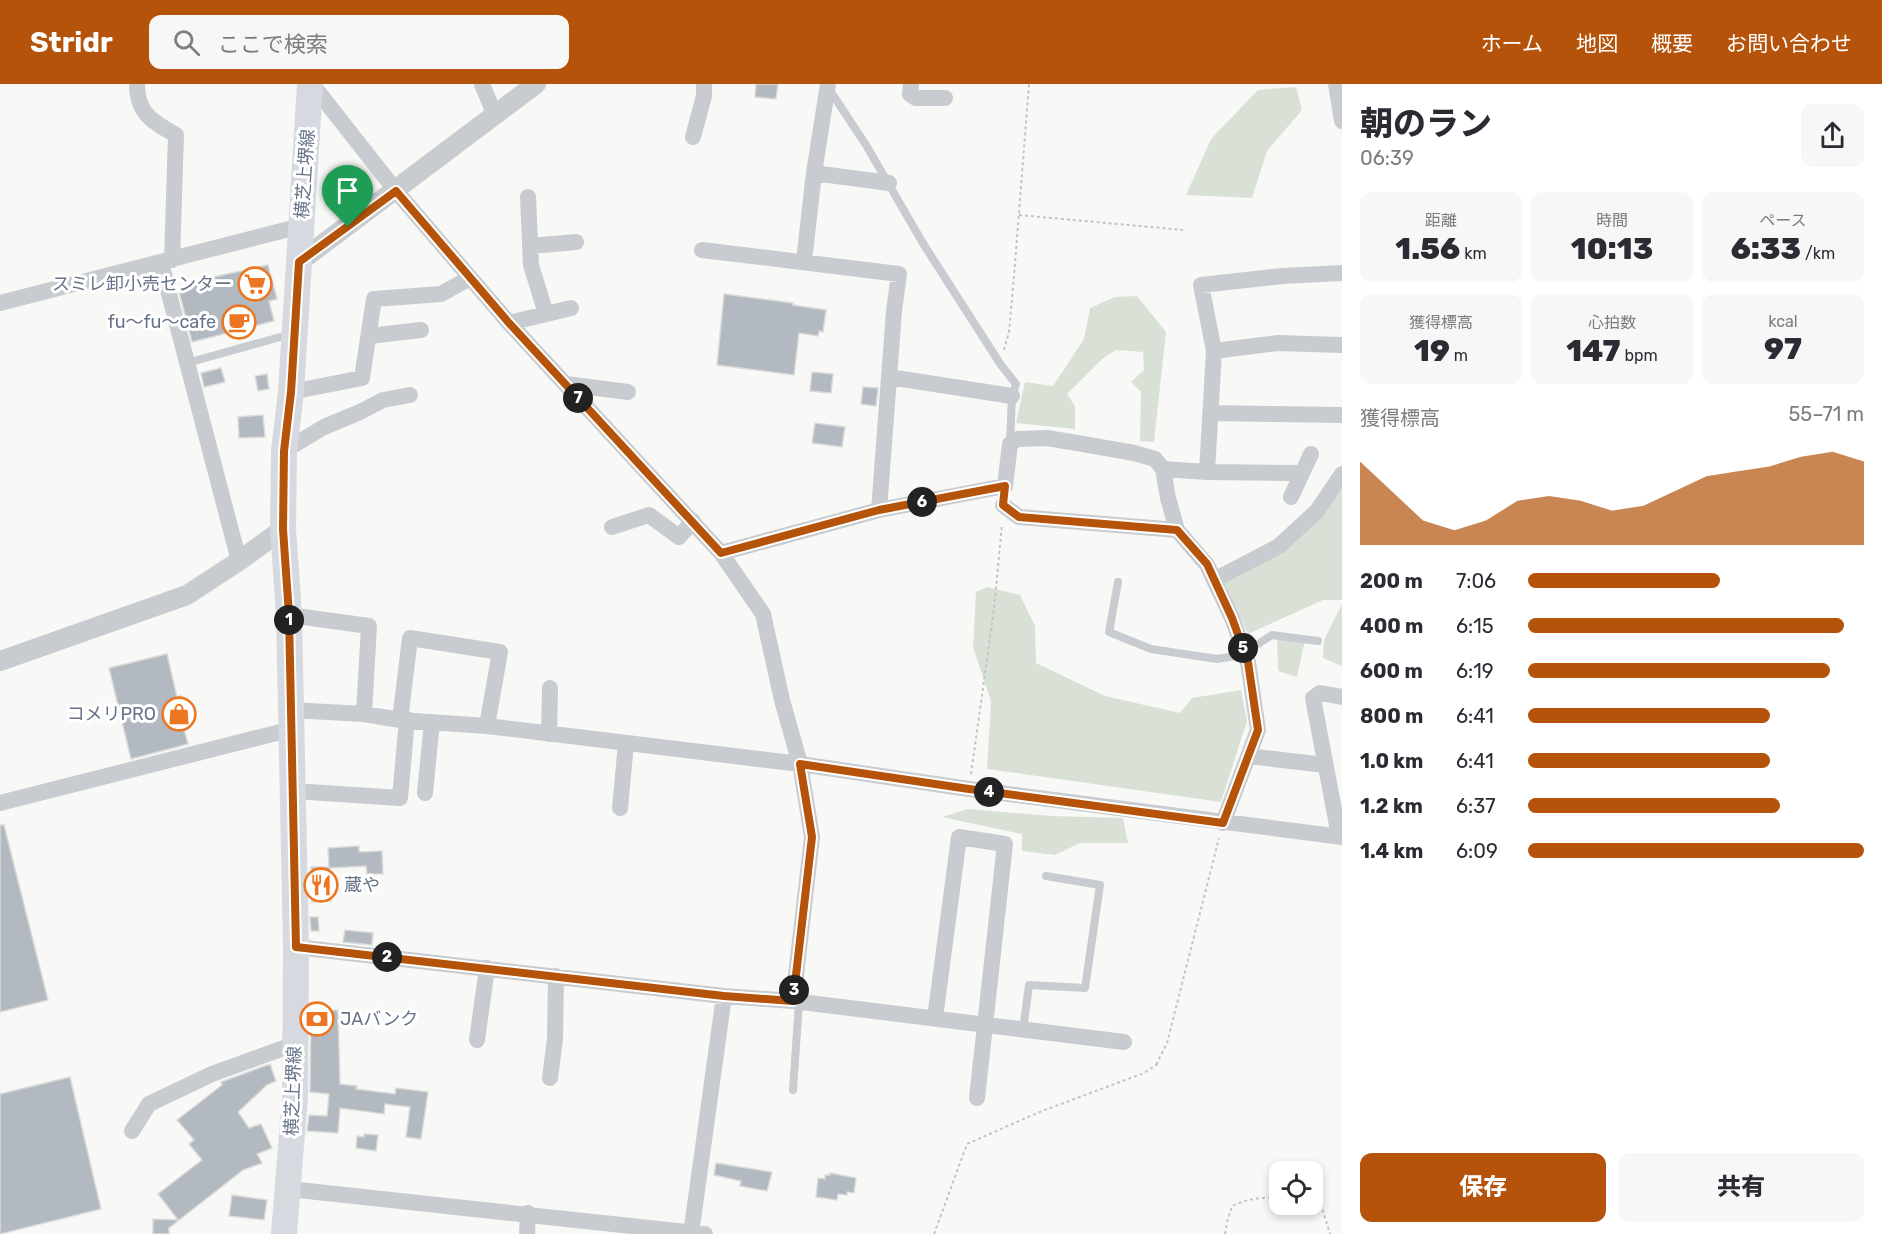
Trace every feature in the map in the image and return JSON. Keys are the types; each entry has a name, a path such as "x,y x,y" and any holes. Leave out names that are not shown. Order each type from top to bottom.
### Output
{"main road":[{"name":"横芝上堺線","path":"284,1234 294,1096 296,947 289,615 283,529 284,451 291,392 311,84"}],"street":[{"path":"137,84 140,105 149,120 176,135 167,262 187,363 240,561"},
{"path":"311,84 396,191 509,323 721,553 763,614 782,700 800,764 812,837 796,1001"},
{"path":"482,84 495,116"},
{"path":"299,262 536,84"},
{"path":"693,136 704,96 704,84"},
{"path":"910,84 910,93 916,98 945,98"},
{"path":"1336,84 1342,121"},
{"path":"804,261 814,173 828,86"},
{"path":"814,173 889,183"},
{"path":"528,197 531,265 546,314"},
{"path":"0,303 301,226"},
{"path":"530,246 576,242"},
{"path":"702,250 899,274 879,510"},
{"path":"1207,472 1214,351 1201,285 1282,276 1342,273"},
{"path":"291,392 362,378 374,299 441,294 470,278"},
{"path":"509,323 571,308"},
{"path":"369,336 421,330"},
{"path":"1214,351 1278,343 1342,345"},
{"path":"889,377 1012,396"},
{"path":"566,384 628,392"},
{"path":"284,451 324,427 383,400 410,395"},
{"path":"1210,413 1342,415"},
{"path":"721,553 879,510 1005,486 1010,444 1017,439 1056,440 1134,453 1155,459 1163,469 1177,530 1207,564 1232,618 1248,662 1258,730 1223,823"},
{"path":"1291,497 1311,453"},
{"path":"1163,469 1302,473"},
{"path":"1214,580 1279,546 1317,511 1342,474"},
{"path":"1003,505 1019,517 1177,530"},
{"path":"612,526 649,515 679,537 693,521"},
{"path":"0,661 187,595 240,561 283,529"},
{"path":"289,615 369,626 364,714"},
{"path":"294,791 400,798 403,719 410,638 500,652 487,726"},
{"path":"549,734 550,688"},
{"path":"0,803 292,719 364,714 487,726 800,764 969,789 1340,837 1314,698 1320,693 1342,697"},
{"path":"425,793 432,722"},
{"path":"620,808 626,743"},
{"path":"1248,756 1325,765"},
{"path":"935,1018 959,837 1005,844 977,1098"},
{"path":"296,947 724,996 796,1001 1124,1042"},
{"path":"477,1040 487,968"},
{"path":"550,1078 555,1039 556,976"},
{"path":"289,1189 528,1213 608,1228 696,1234 724,996"},
{"path":"132,1131 149,1104 212,1074 295,1044"},
{"path":"527,1234 528,1213"}],"lane":[{"path":"828,86 889,183 924,245 1001,365 1016,384 1012,396 1010,444"},
{"path":"187,363 295,333"},
{"path":"1118,582 1109,632 1151,649 1217,659 1241,655 1272,635 1318,641"},
{"path":"1023,1030 1029,985 1085,988 1100,885 1046,876"},
{"path":"793,1090 796,1001"}],"path":[{"path":"1001,365 1009,332 1029,84"},
{"path":"1019,215 1183,230"},
{"path":"969,789 994,609 1003,505"},
{"path":"1225,1234 1232,1206 1269,1197"},
{"path":"1323,1211 1330,1234"}],"shaded area":[{"path":"1296,87 1302,110 1267,151 1252,198 1186,195 1211,139 1258,90"},
{"path":"1137,296 1166,332 1154,442 1140,441 1141,392 1131,382 1144,370 1143,352 1116,350 1102,359 1067,394 1075,406 1075,429 1016,423 1025,382 1053,386 1084,339 1090,308 1115,297"},
{"path":"1342,487 1342,600 1323,600 1248,634 1224,582"},
{"path":"987,587 1020,595 1035,626 1036,663 1105,696 1180,713 1192,698 1241,690 1247,721 1221,802 987,769 991,701 973,647 976,592"},
{"path":"1342,604 1342,666 1323,658 1324,640"},
{"path":"1277,637 1305,640 1297,677 1278,671"},
{"path":"968,809 1052,816 1123,818 1128,843 1080,843 1055,855 1022,851 1022,834 942,817"}],"building":[{"path":"756,84 778,84 776,99 755,97"},
{"path":"268,265 277,299 269,301 274,321 192,342 178,288 195,284 195,281"},
{"path":"724,294 793,303 793,305 826,310 823,332 819,331 818,336 799,333 794,375 717,365"},
{"path":"221,368 225,382 204,387 201,373"},
{"path":"812,372 833,374 831,393 810,391"},
{"path":"267,374 269,389 258,391 255,376"},
{"path":"863,387 878,388 876,406 861,404"},
{"path":"263,415 265,437 239,438 238,417"},
{"path":"815,423 845,427 842,447 812,443"},
{"path":"167,654 177,697 181,696 189,728 184,729 188,744 131,759 109,668"},
{"path":"0,825 4,825 48,1000 0,1012"},
{"path":"359,846 359,852 382,851 383,874 367,874 366,866 330,868 331,901 312,902 311,867 329,867 328,848"},
{"path":"310,917 318,917 319,931 311,931"},
{"path":"345,930 373,933 372,945 343,942"},
{"path":"338,1010 340,1084 357,1086 356,1089 395,1094 396,1088 428,1092 421,1139 406,1137 410,1107 385,1104 384,1114 340,1108 338,1133 307,1131 309,1115 327,1116 329,1094 310,1092 311,1011"},
{"path":"270,1064 276,1081 267,1085 238,1112 249,1128 261,1124 272,1148 257,1154 262,1163 243,1170 169,1228 169,1234 153,1234 153,1219 178,1220 158,1194 202,1160 189,1144 194,1140 177,1120 222,1085 221,1082"},
{"path":"70,1077 101,1209 0,1234 0,1094"},
{"path":"364,1134 378,1135 376,1151 356,1148 357,1136 364,1137"},
{"path":"716,1163 772,1172 767,1191 740,1186 741,1181 714,1175"},
{"path":"830,1173 856,1178 854,1193 838,1194 837,1200 816,1197 818,1178 825,1179 825,1175 830,1175"},
{"path":"232,1195 267,1200 264,1220 229,1216"}],"place":[{"name":"スミレ卸小売センター","path":"255,284"},
{"name":"fu～fu～cafe","path":"239,322"},
{"name":"コメリPRO","path":"179,714"},
{"name":"蔵や","path":"321,885"},
{"name":"JAバンク","path":"317,1019"}],"route":[{"path":"396,191 509,323 721,553 879,510 1005,486 1003,505 1019,517 1177,530 1207,564 1232,618 1248,662 1258,730 1223,823 800,764 812,837 793,1001 724,996 296,947 289,615 283,529 284,451 291,392 299,262 348,227 396,191"}]}
